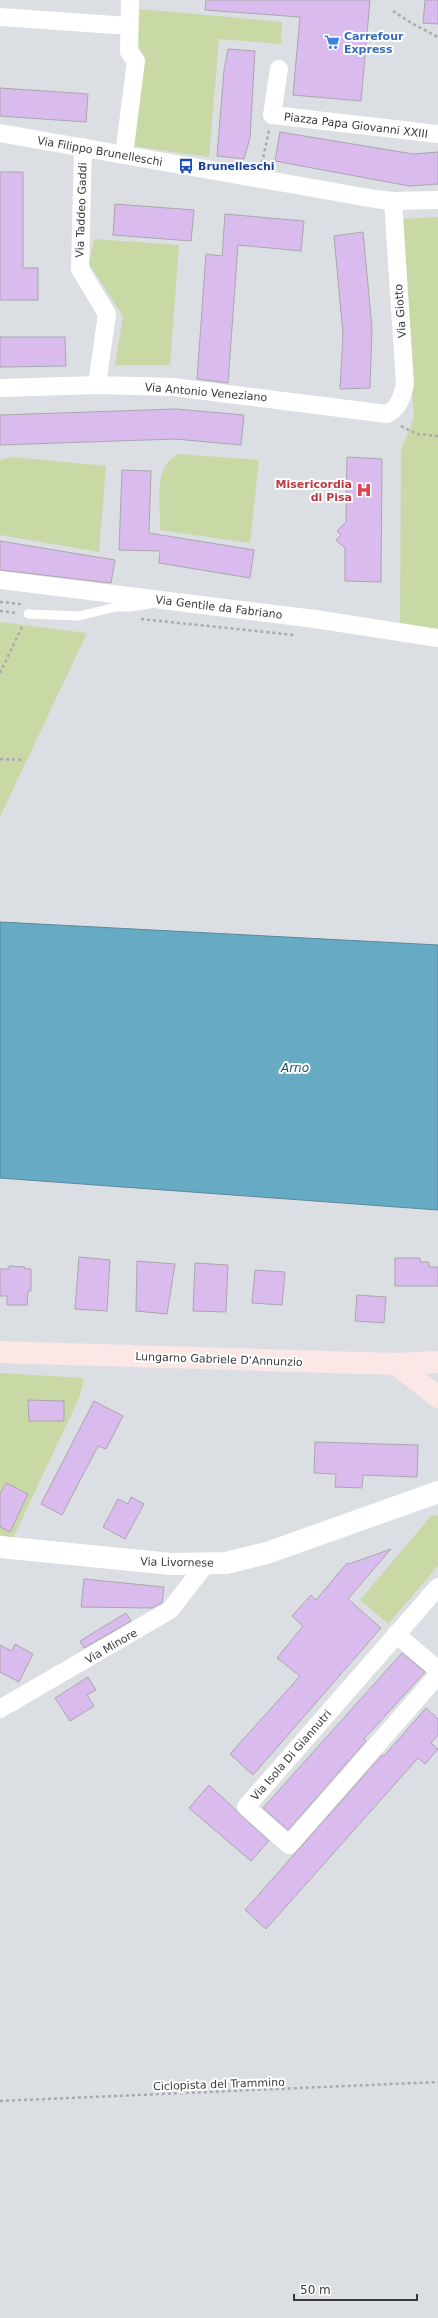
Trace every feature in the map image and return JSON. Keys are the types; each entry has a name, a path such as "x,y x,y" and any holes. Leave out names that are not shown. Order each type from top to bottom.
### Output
{"main road":[{"name":"Lungarno Gabriele D'Annunzio","path":"0,1352 396,1364 438,1362"},
{"path":"396,1364 438,1397"}],"street":[{"path":"124,155 136,61 130,52 130,0"},
{"path":"0,17 129,26"},
{"name":"Piazza Papa Giovanni XXIII","path":"279,69 272,115 438,134"},
{"name":"Via Filippo Brunelleschi","path":"0,133 393,201 438,200"},
{"name":"Via Taddeo Gaddi","path":"83,147 80,269 107,314 97,385"},
{"name":"Via Giotto","path":"387,414 393,411 402,398 405,384 393,201"},
{"name":"Via Antonio Veneziano","path":"0,388 97,385 172,387 387,414"},
{"name":"Via Gentile da Fabriano","path":"0,580 315,619 438,638"},
{"name":"Via Livornese","path":"0,1547 106,1559 170,1564 206,1564 240,1560 267,1553 438,1492"},
{"name":"Via Minore","path":"0,1709 170,1610 206,1564"},
{"name":"Via Isola Di Giannutri","path":"438,1586 246,1807 289,1845 438,1675"},
{"path":"396,1634 438,1670"}],"lane":[{"path":"28,614 79,616 116,607 130,607 168,601"}],"path":[{"path":"393,11 413,24 438,37"},
{"path":"266,147 269,133"},
{"path":"387,414 409,432 438,436"},
{"path":"0,602 22,604"},
{"path":"0,672 28,614"},
{"path":"134,618 295,635"},
{"path":"0,759 21,760"},
{"name":"Ciclopista del Trammino","path":"0,2101 438,2082"}],"green space":[{"path":"140,9 282,22 281,44 219,39 209,157 132,146 144,57 137,42"},
{"path":"438,217 438,629 400,625 401,450 414,418 401,219"},
{"path":"94,239 179,245 170,365 115,365 123,316 89,264"},
{"path":"179,454 259,460 250,543 160,530 159,498 161,477 170,459"},
{"path":"13,457 106,466 99,552 0,535 0,460"},
{"path":"0,622 87,633 0,817"},
{"path":"0,1373 84,1378 80,1396 13,1538 0,1535"},
{"path":"438,1515 438,1566 388,1624 360,1600 431,1516"}],"water":[{"name":"Arno","path":"0,922 438,945 438,1210 0,1178"}],"building":[{"name":"Carrefour Express","path":"206,0 370,0 361,101 293,95 300,17 205,10"},
{"path":"425,0 438,0 438,24 423,23"},
{"path":"228,49 255,51 250,138 244,159 217,156 224,70"},
{"path":"0,88 88,94 86,122 0,116"},
{"path":"280,132 413,154 438,152 438,184 409,186 275,161"},
{"path":"0,172 23,172 23,268 38,268 38,300 0,300"},
{"path":"115,204 194,210 191,241 113,235"},
{"path":"225,214 304,221 301,251 238,245 228,383 197,379 206,254 222,256"},
{"path":"363,232 372,328 370,388 340,389 343,334 334,236"},
{"path":"0,337 65,337 66,366 0,367"},
{"path":"176,409 244,415 241,445 175,439 0,445 0,415"},
{"name":"Misericordia di Pisa","path":"347,457 382,459 381,582 345,581 345,548 336,540 341,535 337,531 346,522"},
{"path":"122,470 151,471 149,533 254,550 250,578 159,563 160,551 119,550"},
{"path":"0,541 115,560 111,583 0,570"},
{"path":"79,1257 110,1260 107,1311 75,1309"},
{"path":"395,1258 420,1258 420,1262 429,1262 429,1267 438,1267 438,1286 395,1286"},
{"path":"137,1261 175,1264 167,1314 136,1311"},
{"path":"195,1263 228,1265 226,1312 193,1311"},
{"path":"9,1266 31,1269 31,1291 28,1291 27,1305 7,1305 7,1296 0,1296 0,1269 9,1269"},
{"path":"255,1270 285,1272 282,1305 252,1303"},
{"path":"357,1295 386,1297 384,1323 355,1321"},
{"path":"28,1400 64,1401 64,1421 29,1421"},
{"path":"94,1401 123,1416 106,1449 98,1446 62,1515 41,1504"},
{"path":"315,1442 418,1445 417,1477 363,1475 362,1488 335,1487 336,1474 314,1473"},
{"path":"6,1483 28,1494 10,1532 0,1527 0,1494"},
{"path":"131,1497 144,1504 125,1539 103,1527 118,1499 128,1504"},
{"path":"391,1549 348,1599 381,1628 253,1775 230,1754 300,1676 277,1658 303,1626 292,1616 311,1595 316,1600 347,1563 349,1564"},
{"path":"84,1579 164,1587 162,1603 152,1608 81,1607"},
{"path":"126,1613 131,1621 84,1648 80,1641"},
{"path":"15,1644 33,1654 19,1682 0,1672 0,1645 12,1651"},
{"path":"402,1653 425,1672 364,1739 366,1741 288,1830 263,1808"},
{"path":"88,1677 96,1690 87,1695 94,1706 70,1721 55,1698"},
{"path":"426,1708 438,1719 438,1735 431,1743 438,1749 425,1764 418,1758 266,1929 245,1910 382,1755 384,1756"},
{"path":"209,1785 269,1841 251,1861 189,1808"}],"place":[{"name":"Carrefour Express","path":"332,42"},
{"name":"Brunelleschi","path":"186,166"},
{"name":"Misericordia di Pisa","path":"364,490"}]}
